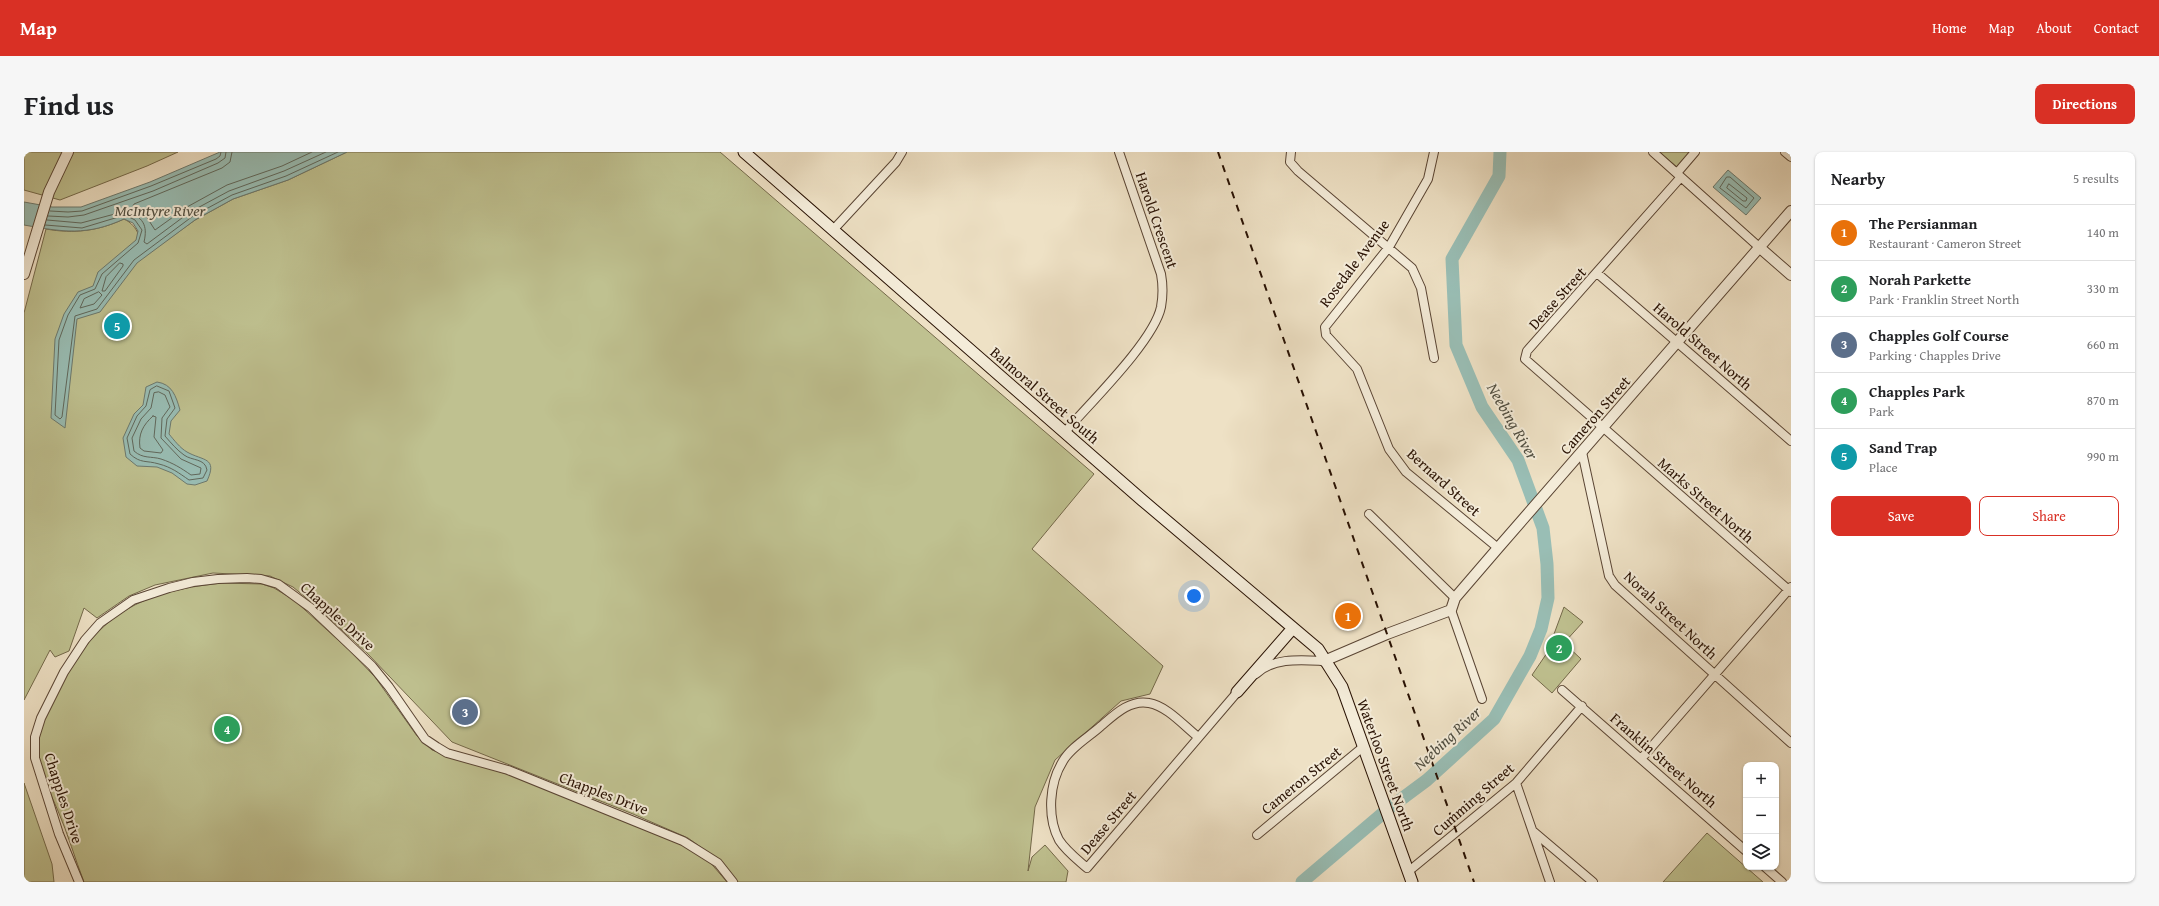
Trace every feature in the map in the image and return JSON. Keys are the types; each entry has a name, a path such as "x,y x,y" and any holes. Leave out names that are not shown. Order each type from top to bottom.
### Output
{"main road":[{"name":"Balmoral Street South","path":"744,152 1065,432 1318,649 1324,660"},
{"path":"1237,692 1293,628"},
{"name":"Waterloo Street North","path":"1324,660 1342,687 1411,877"}],"street":[{"path":"24,274 48,192 68,152"},
{"path":"834,229 896,162 902,152"},
{"name":"Harold Crescent","path":"1065,432 1143,342 1161,309 1163,286 1161,274 1119,152"},
{"path":"1291,152 1290,162 1298,171 1389,247 1408,264 1416,275 1421,288 1434,358"},
{"name":"Rosedale Avenue","path":"1325,327 1389,247 1428,179 1434,152"},
{"path":"1653,152 1791,275"},
{"name":"Dease Street","path":"1603,429 1525,359 1527,352 1597,273 1679,175 1695,152"},
{"path":"1785,152 1791,158"},
{"name":"Cameron Street","path":"1451,610 1455,598 1791,211"},
{"name":"Harold Street North","path":"1597,273 1791,441"},
{"name":"Bernard Street","path":"1325,327 1326,335 1357,369 1389,449 1406,472 1498,548"},
{"name":"Marks Street North","path":"1603,429 1790,589"},
{"name":"Norah Street North","path":"1582,452 1609,576 1615,585 1791,743"},
{"path":"1369,514 1455,598"},
{"name":"Chapples Drive","path":"79,882 59,834 35,758 35,737 41,718 64,672 85,640 100,623 133,600 193,582 247,578 278,584 311,608 372,666 389,687 425,739 437,747 447,753 508,770 677,838 708,855 718,863 733,882"},
{"path":"1641,759 1790,589"},
{"path":"1324,660 1451,610 1482,699"},
{"name":"Dease Street","path":"1198,737 1156,705 1141,702 1125,708 1077,746 1063,760 1055,778 1051,810 1054,826 1059,840 1068,851 1087,868 1237,692 1259,671 1285,660 1324,660"},
{"name":"Franklin Street North","path":"1562,690 1743,848"},
{"name":"Cumming Street","path":"1411,877 1516,783 1582,706"},
{"name":"Cameron Street","path":"1257,835 1363,747"},
{"path":"1516,783 1550,882"},
{"path":"1533,831 1593,882"},
{"path":"1768,870 1782,882"}],"green space":[{"path":"24,152 178,152 147,166 60,200 24,190"},
{"path":"347,152 720,152 1094,474 1032,549 1163,666 1150,694 1121,701 1055,760 1035,807 1028,871 1032,857 1045,845 1068,871 1066,882 738,882 723,863 688,838 633,814 452,742 368,654 317,607 293,587 270,576 213,573 155,585 129,596 97,618 84,608 69,651 55,657 50,650 24,700 24,313 46,229 76,231 95,229 124,219 133,226 139,234 145,256 195,220 233,199 288,180"},
{"path":"1659,152 1690,152 1677,167"},
{"path":"222,583 262,584 274,588 294,600 348,649 375,677 417,736 432,750 522,779 694,850 708,860 727,882 84,882 62,820 42,774 38,759 38,737 45,716 70,670 85,647 102,628 120,613 141,602 165,593 191,587"},
{"path":"1564,607 1583,622 1564,643 1581,659 1552,693 1532,675 1547,653"},
{"path":"24,783 52,864 54,882 24,882"},
{"path":"1707,833 1743,864 1743,870 1749,870 1763,882 1663,882"}],"water":[{"name":"McIntyre River","path":"220,152 347,152 288,180 233,199 195,220 137,263 100,312 77,319 65,428 51,418 55,339 64,314 78,292 93,286 98,272 136,240 138,231 133,223 124,219 98,228 75,231 63,231 24,225 24,202 52,207 81,207 150,182"},
{"path":"1728,170 1761,198 1746,215 1713,187"},
{"path":"157,382 170,388 177,400 180,410 171,421 169,434 184,450 207,461 210,464 211,468 207,481 195,485 187,484 172,473 157,467 137,466 126,457 123,438 134,414 143,405 146,387"}],"waterway":[{"name":"Neebing River","path":"1302,882 1388,809 1427,780 1494,719 1530,656 1541,629 1548,598 1547,564 1543,528 1518,460 1482,407 1456,345 1452,259 1499,176 1500,152"}],"railway":[{"path":"1218,152 1474,882"}],"place":[{"name":"Sand Trap","path":"117,326"},
{"name":"The Persianman","path":"1348,616"},
{"name":"Norah Parkette","path":"1559,648"},
{"name":"Chapples Golf Course","path":"465,712"},
{"name":"Chapples Park","path":"227,729"}]}
